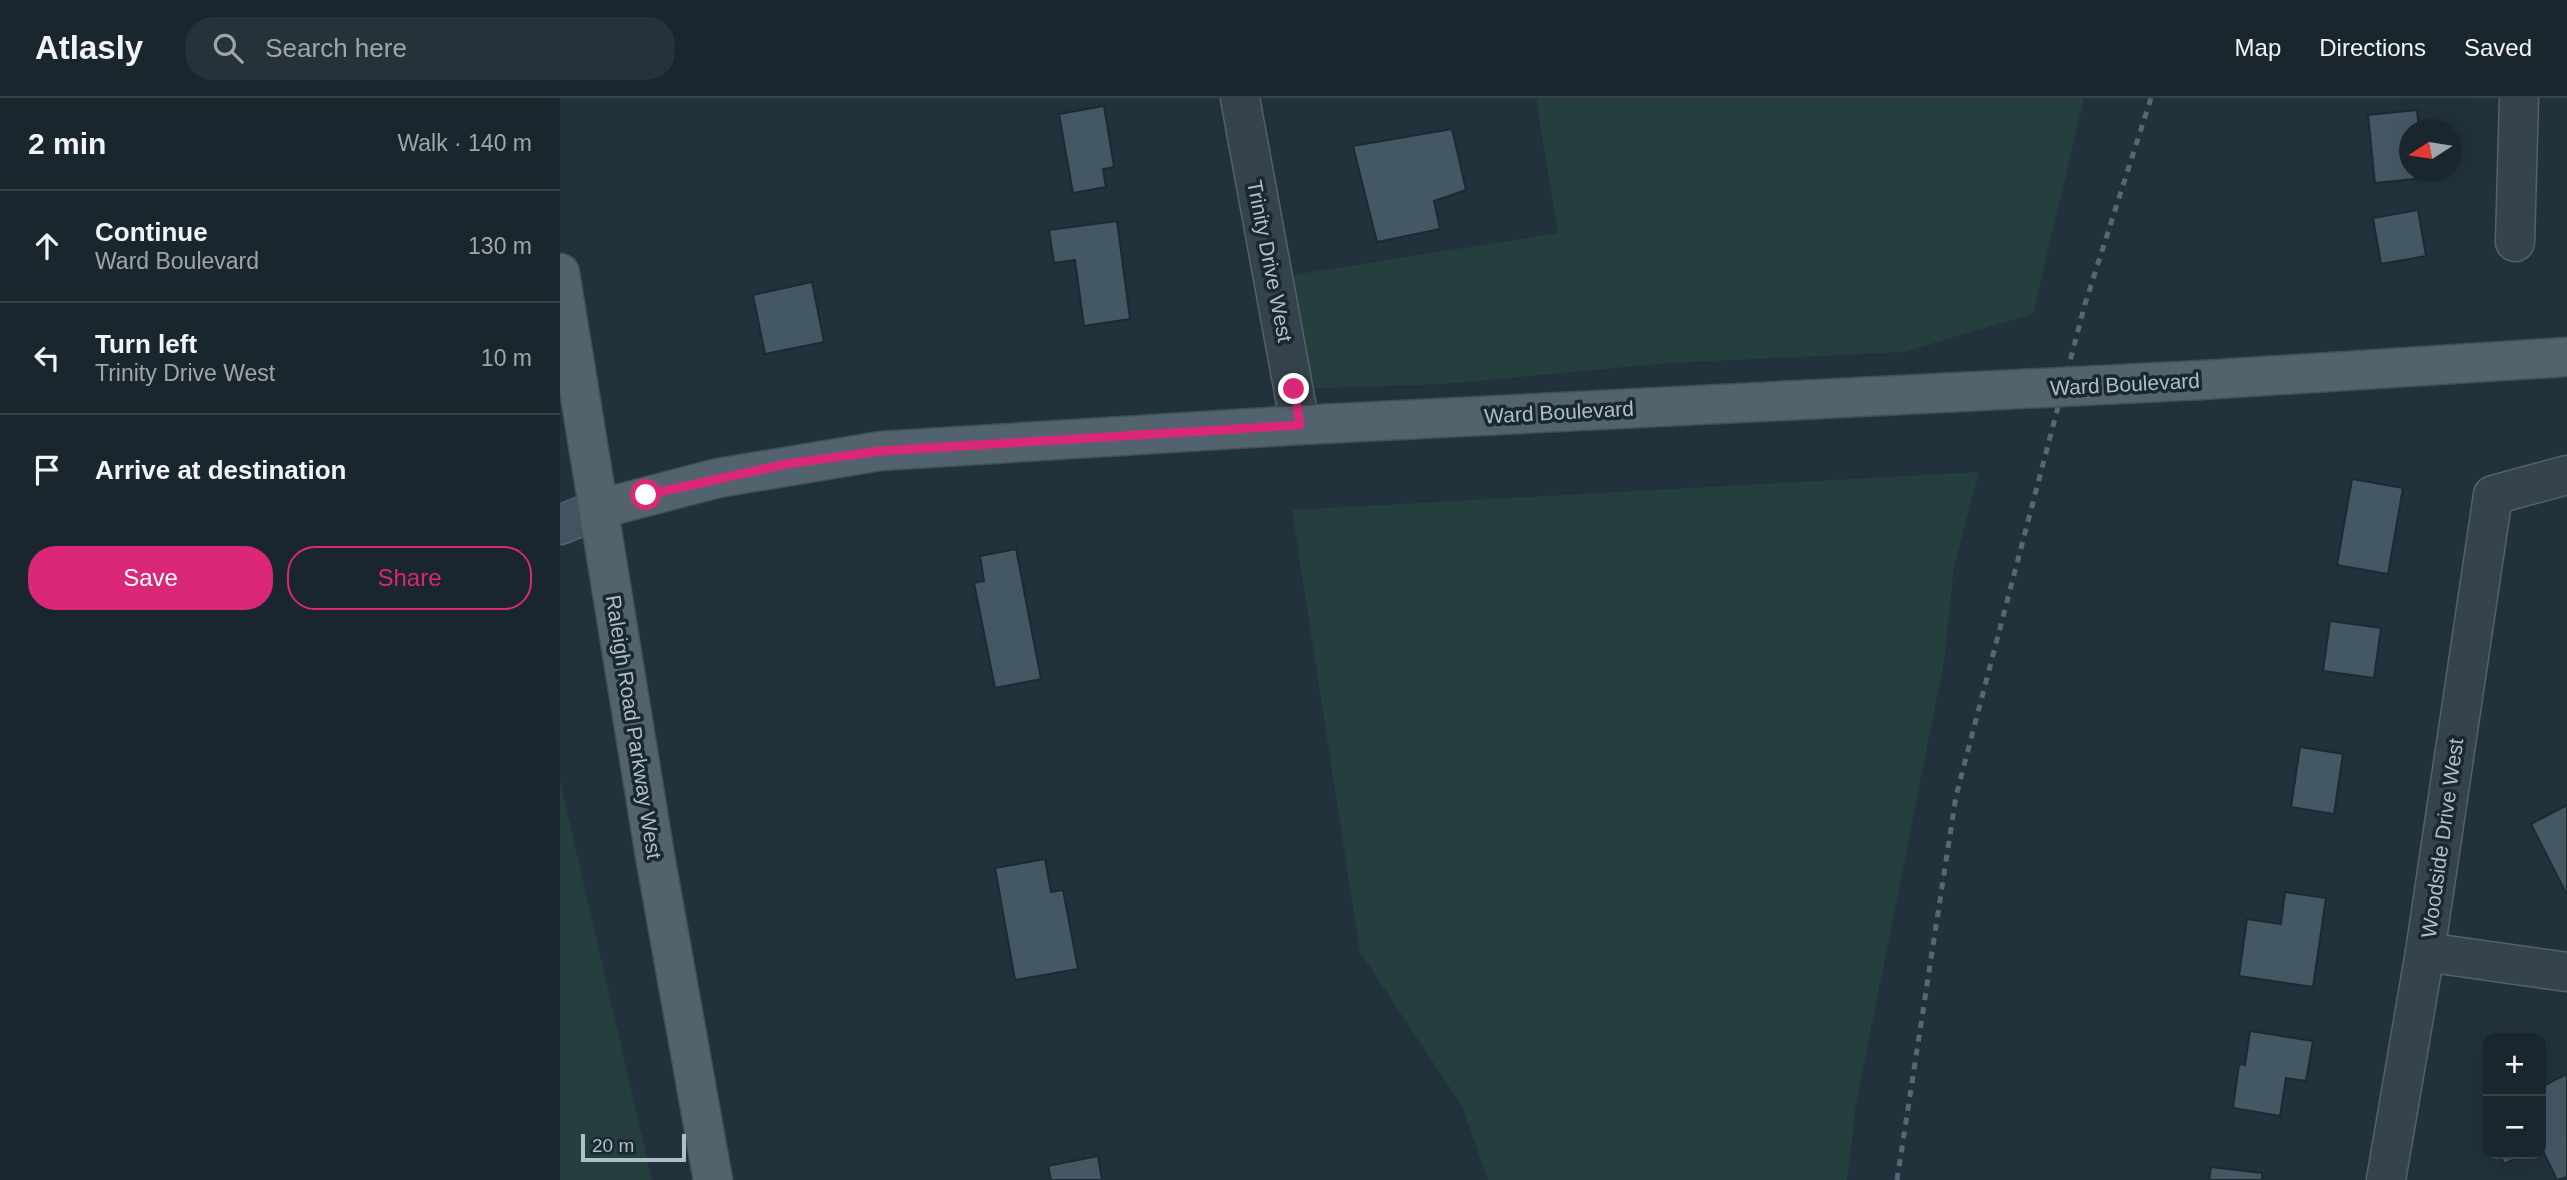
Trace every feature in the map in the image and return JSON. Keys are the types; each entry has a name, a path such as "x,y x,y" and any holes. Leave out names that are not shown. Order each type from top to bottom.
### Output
{"main road":[{"name":"Raleigh Road Parkway West","path":"560,273 713,1180"},
{"name":"Ward Boulevard","path":"560,525 599,509 718,478 880,451 1300,425 2202,380 2567,357"}],"street":[{"name":"Trinity Drive West","path":"1240,98 1300,425"},
{"path":"2515,242 2519,98"},
{"name":"Woodside Drive West","path":"2386,1180 2425,952 2493,495 2567,475"},
{"path":"2425,952 2567,972"}],"green space":[{"path":"1536,98 2084,98 2033,314 1903,352 1669,363 1445,384 1294,389 1273,278 1558,233"},
{"path":"1979,472 1954,567 1944,662 1856,1104 1847,1180 1488,1180 1462,1106 1360,952 1292,510"},
{"path":"560,781 652,1180 560,1180"}],"building":[{"path":"1104,106 1114,167 1103,169 1106,187 1073,193 1059,114"},
{"path":"2417,110 2418,119 2399,119 2399,181 2375,183 2368,115"},
{"path":"1452,129 1466,190 1434,201 1440,229 1377,242 1353,146"},
{"path":"2418,210 2426,256 2381,264 2373,218"},
{"path":"1117,221 1130,319 1084,326 1075,260 1054,263 1049,230"},
{"path":"812,282 824,342 765,354 753,295"},
{"path":"2352,479 2403,488 2388,574 2337,565"},
{"path":"1016,549 1041,679 995,688 974,583 984,581 980,556"},
{"path":"2330,621 2381,628 2374,678 2323,671"},
{"path":"2300,747 2343,754 2334,814 2291,807"},
{"path":"2567,805 2567,895 2531,824"},
{"path":"1045,859 1051,892 1063,890 1078,969 1015,980 995,868"},
{"path":"2285,892 2326,898 2313,987 2239,976 2247,919 2281,924"},
{"path":"2250,1031 2313,1041 2306,1081 2286,1078 2280,1116 2233,1108 2239,1064 2245,1065"},
{"path":"2567,1074 2567,1177 2557,1180 2546,1157 2546,1084"},
{"path":"1098,1156 1102,1180 1051,1180 1048,1166"},
{"path":"2502,1159 2515,1159 2504,1164"},
{"path":"2211,1167 2262,1173 2262,1180 2209,1180"}],"railway":[{"path":"1897,1180 1956,796 2085,304 2151,98"}],"route":[{"path":"646,495 786,464 880,451 1300,425 1294,389"}]}
